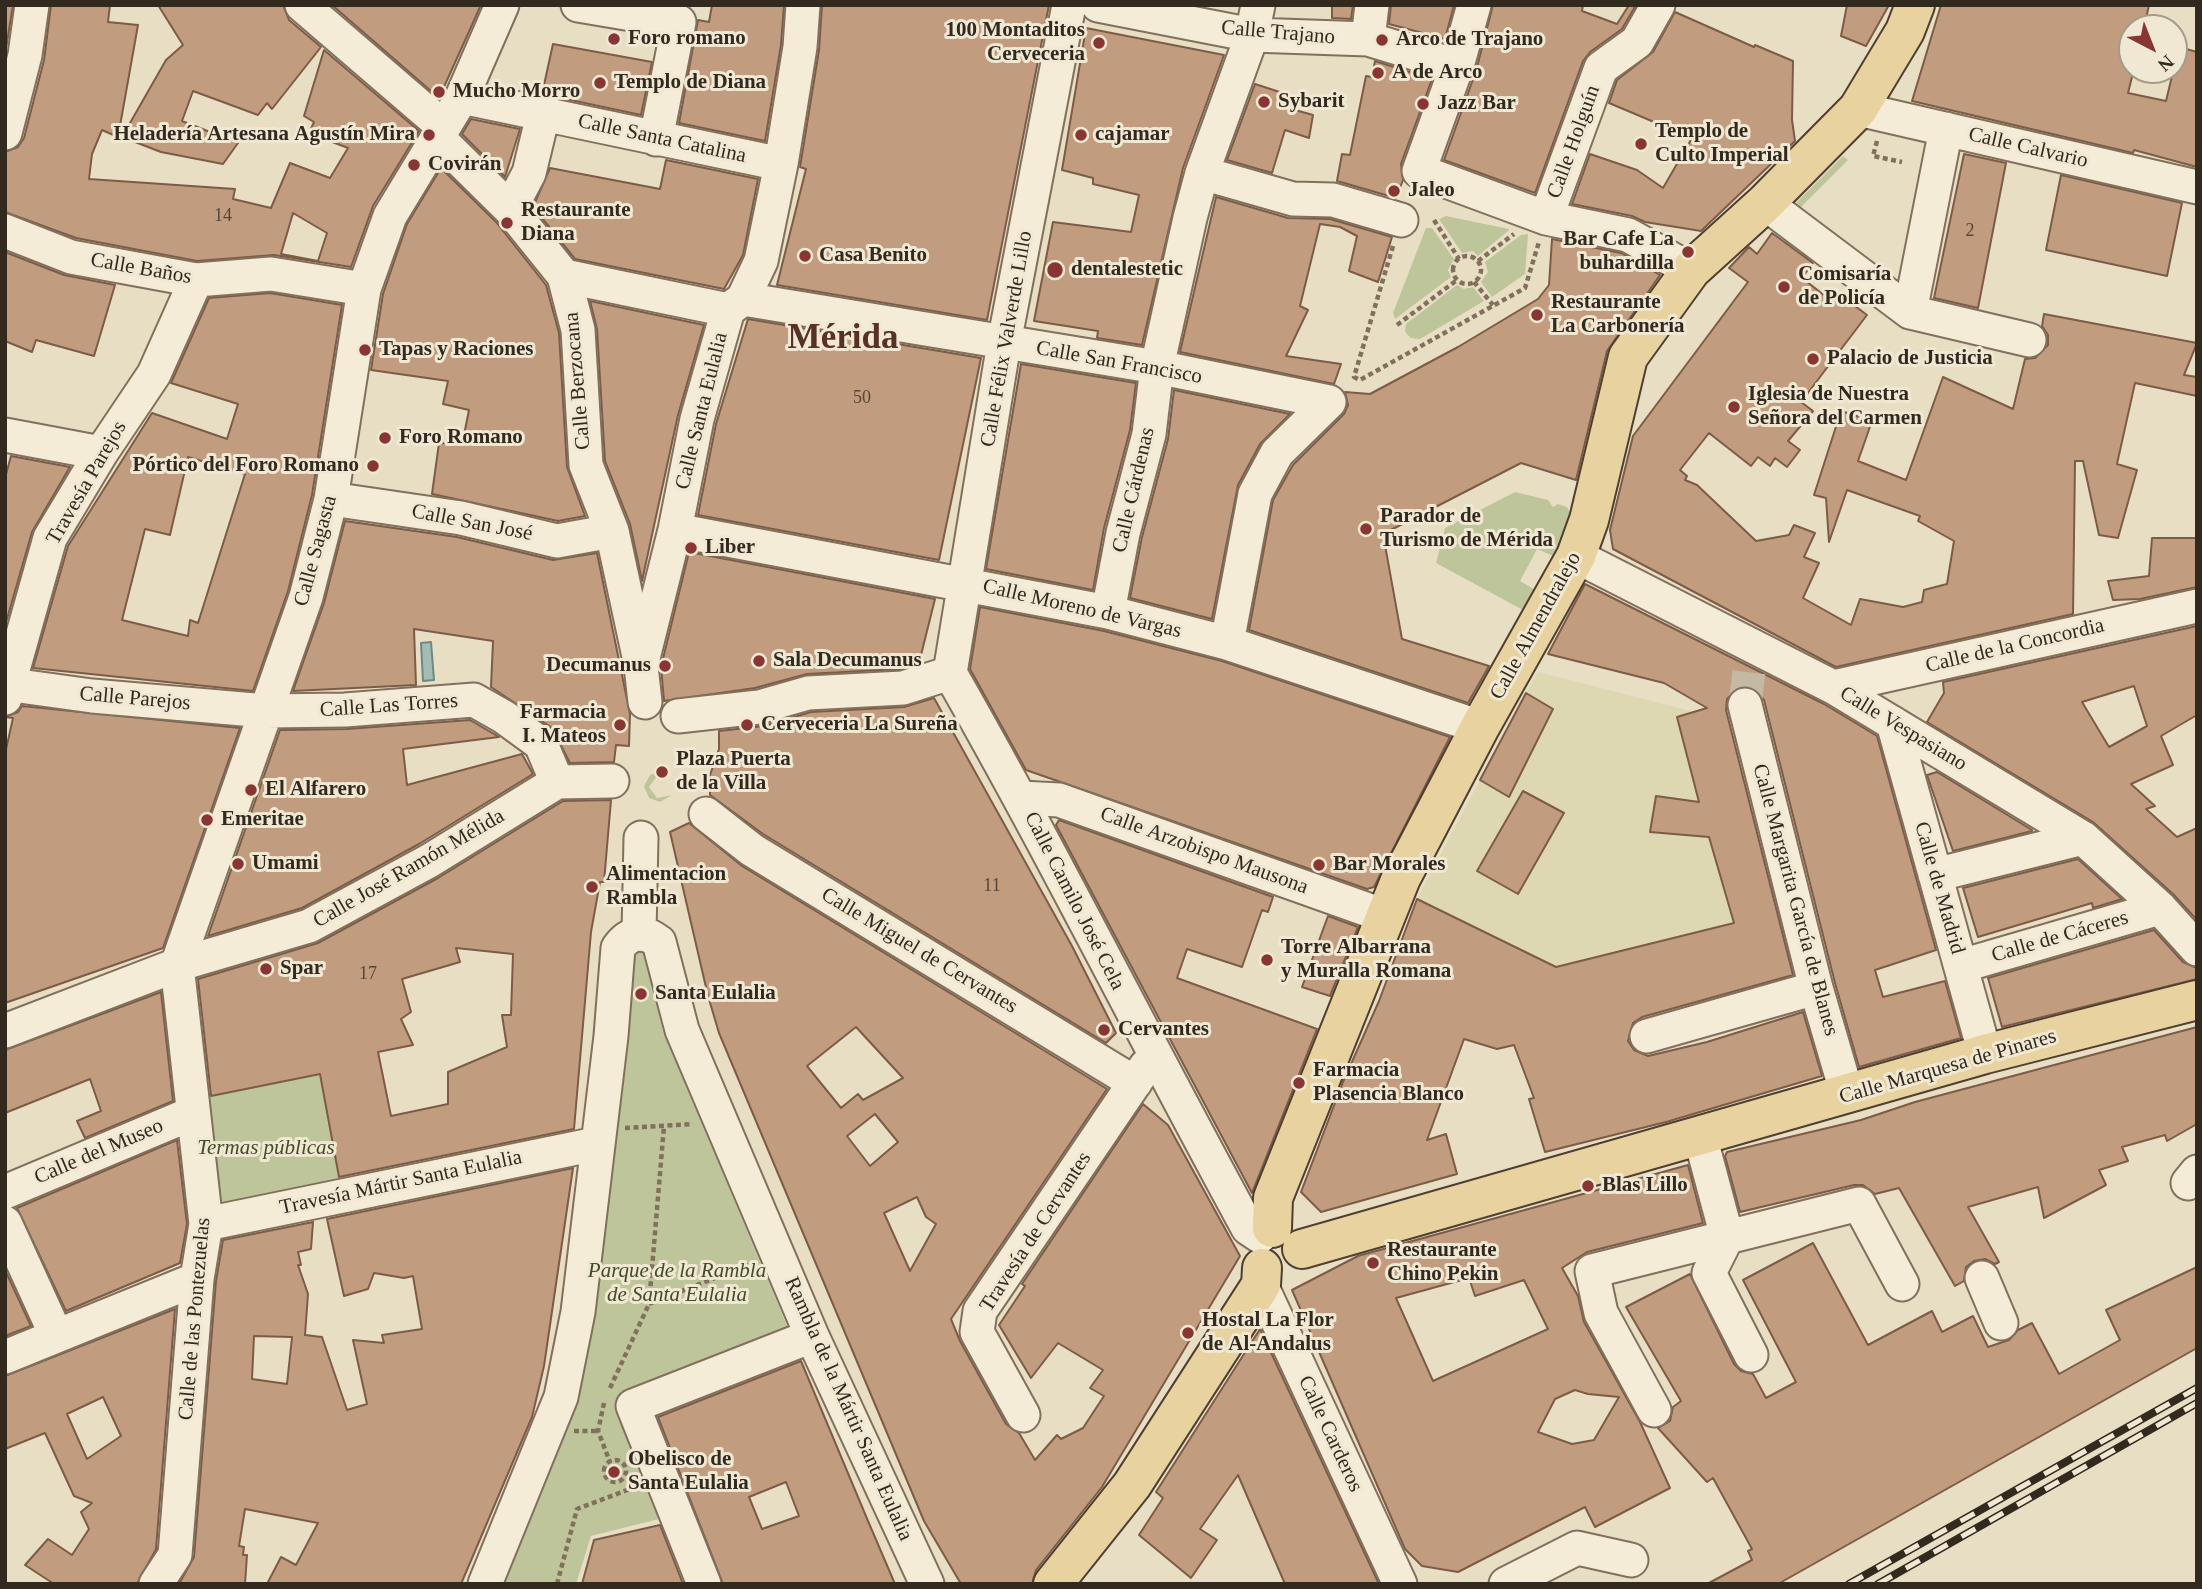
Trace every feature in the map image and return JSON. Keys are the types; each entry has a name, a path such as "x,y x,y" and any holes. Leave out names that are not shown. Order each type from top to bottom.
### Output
{"main road":[{"name":"Calle Almendralejo","path":"1271,1253 1273,1198 1401,878 1480,727 1576,556 1589,520 1628,357 1691,270 1765,203 1868,123 1915,5"},
{"name":"Calle Marquesa de Pinares","path":"1271,1253 1700,1136 1985,1054 2197,1000"},
{"path":"1054,1584 1132,1485 1271,1253"}],"street":[{"path":"5,133 26,55 32,5"},
{"name":"Calle Berzocana","path":"302,5 441,131 510,209 564,276 578,330 586,465 612,531 641,666"},
{"name":"Calle Sagasta","path":"177,965 306,597 331,499 364,289 390,216 462,97 502,5"},
{"path":"578,5 679,22 656,139"},
{"name":"Calle Santa Eulalia","path":"645,702 641,666 675,530 697,419 735,304 761,261 781,164 800,47 803,5"},
{"name":"Calle Trajano","path":"1098,5 1255,20 1368,39 1457,66"},
{"path":"1368,39 1372,5"},
{"path":"1474,5 1457,66 1419,171 1533,224 1628,235 1691,270"},
{"name":"Calle Holguín","path":"1533,224 1601,68 1637,41 1658,5"},
{"name":"Calle Félix Valverde Lillo","path":"950,673 967,583 1004,343 1064,10"},
{"name":"Calle Cárdenas","path":"1108,612 1149,433 1157,368 1202,173 1255,20"},
{"name":"Calle Santa Catalina","path":"462,97 781,164"},
{"path":"510,209 529,173 543,115"},
{"name":"Calle Calvario","path":"1868,123 1946,129 2197,187"},
{"path":"1910,312 1946,129"},
{"path":"1202,173 1293,199 1334,201 1401,219"},
{"path":"1765,203 1910,312 2029,340"},
{"name":"Calle Baños","path":"5,231 71,257 196,280 271,274 364,289"},
{"name":"Calle San Francisco","path":"564,276 1157,368 1329,402 1278,453 1255,494 1227,643"},
{"name":"Travesía Parejos","path":"6,689 50,538 101,453 154,374 196,280"},
{"path":"5,435 101,453"},
{"name":"Calle San José","path":"331,499 461,518 556,541 612,531"},
{"name":"Calle Moreno de Vargas","path":"675,530 967,583 1108,612 1227,643 1480,727"},
{"name":"Calle Vespasiano","path":"1576,556 1833,687 2083,838 2160,908 2197,949"},
{"name":"Calle de la Concordia","path":"1833,687 2197,606"},
{"path":"678,716 759,707 808,693 903,688 950,673"},
{"name":"Calle Camilo José Cela","path":"950,673 1021,798 1154,1055 1248,1228 1271,1253"},
{"name":"Calle Parejos","path":"6,689 266,711"},
{"name":"Calle Las Torres","path":"266,711 345,710 474,700 504,717 541,744 557,782"},
{"name":"Calle Margarita García de Blanes","path":"1745,705 1816,988 1847,1094"},
{"name":"Calle de Madrid","path":"1893,723 1985,1054"},
{"path":"557,782 612,781"},
{"name":"Calle José Ramón Mélida","path":"5,1031 177,965 309,926 429,861 557,782"},
{"name":"Calle Arzobispo Mausona","path":"1021,798 1059,800 1385,916"},
{"name":"Calle Miguel de Cervantes","path":"706,814 752,849 1135,1083"},
{"path":"485,1584 561,1397 578,1312 611,1036 618,948 631,935 639,933 641,838"},
{"path":"1935,874 2083,838"},
{"name":"Calle de Cáceres","path":"1961,966 2160,908"},
{"name":"Rambla de la Mártir Santa Eulalia","path":"639,933 651,936 659,942 682,1030 813,1336 927,1584"},
{"name":"Calle de las Pontezuelas","path":"156,1584 175,1555 197,1279 206,1224 177,965"},
{"path":"1647,1036 1816,988"},
{"name":"Travesía de Cervantes","path":"1023,1415 978,1332 980,1311 1154,1055"},
{"name":"Calle del Museo","path":"5,1192 193,1113"},
{"path":"1700,1136 1727,1237 1709,1273 1751,1355"},
{"name":"Travesía Mártir Santa Eulalia","path":"206,1224 597,1137"},
{"path":"1654,1410 1601,1313 1592,1271 1859,1204 1902,1284"},
{"path":"5,1223 56,1335"},
{"name":"Calle Carderos","path":"1271,1253 1400,1584"},
{"path":"1982,1278 2001,1323"},
{"path":"5,1357 197,1279"},
{"name":"Rambla de la Mártir Santa Eulalia","path":"661,1477 632,1406 813,1336"},
{"path":"661,1477 704,1584"},
{"path":"1506,1584 1577,1549 1631,1560"}],"path":[{"path":"1868,123 1872,156 1902,162"},
{"path":"1401,219 1354,377 1360,380 1525,288 1533,224"},
{"path":"1434,220 1459,259"},
{"path":"1478,261 1533,224"},
{"path":"1469,256 1478,261 1481,272 1474,282 1466,284 1457,280 1453,268 1459,259 1469,256"},
{"path":"1396,325 1457,280"},
{"path":"1474,282 1493,305"},
{"path":"597,1137 664,1126 722,1121"},
{"path":"610,1462 598,1432 605,1398 649,1304 664,1126"},
{"path":"649,1304 763,1259"},
{"path":"610,1462 621,1462 625,1468 625,1475 620,1482 611,1482 606,1478 604,1469 610,1462"},
{"path":"557,1584 577,1509 661,1477"},
{"path":"620,1482 624,1491"}],"shaded area":[{"path":"1538,672 1691,711 1677,717 1734,923 1556,967 1417,899 1480,780 1509,796 1553,710 1526,693"}],"green space":[{"path":"1843,156 1848,160 1793,215 1789,210"},
{"path":"1446,216 1509,230 1478,256 1473,251 1462,253 1439,219"},
{"path":"1426,228 1432,228 1454,259 1448,270 1451,277 1395,319 1393,313"},
{"path":"1528,234 1525,274 1492,297 1481,282 1488,272 1485,262 1521,235"},
{"path":"1457,285 1464,289 1473,287 1484,301 1420,339 1411,338 1405,332 1406,324"},
{"path":"1515,492 1548,500 1553,507 1558,504 1567,507 1570,513 1553,556 1537,549 1520,581 1535,590 1523,610 1436,563 1445,528"},
{"path":"660,772 649,787 657,798 672,795 660,802 649,798 644,786 650,775"},
{"name":"Parque de la Rambla de Santa Eulalia","path":"638,949 646,953 663,1032 788,1328 623,1398 671,1516 591,1536 576,1584 494,1584 569,1409 634,954"},
{"name":"Termas públicas","path":"320,1074 342,1195 206,1224 192,1100"}],"water":[{"path":"431,642 434,680 423,681 421,643"}],"building":[{"path":"5,5 13,5 5,55"},
{"path":"51,5 110,5 108,22 138,25 118,137 102,130 92,154 89,179 235,189 233,199 271,208 290,163 330,178 348,148 309,133 314,122 304,116 324,50 419,131 373,206 351,267 274,255 197,261 76,238 5,212 5,152 18,147 24,138 44,60","holes":["293,213 327,233 318,261 281,254"]},
{"path":"158,5 283,5 289,20 321,47 272,109 267,103 258,115 193,91 182,121 238,143 223,164 161,152 122,137 166,60 183,45"},
{"path":"332,5 481,5 439,98"},
{"path":"712,5 784,5 781,45 765,141 679,123 698,20 709,22"},
{"path":"822,5 1049,5 987,320 777,285 806,169 800,167 819,50"},
{"path":"1332,5 1353,5 1351,19 1332,18"},
{"path":"1391,5 1454,5 1445,39 1389,24"},
{"path":"1493,5 1583,5 1582,11 1617,24 1629,5 1636,5 1622,29 1590,52 1583,61 1535,193 1444,160 1476,71"},
{"path":"1847,5 1889,5 1866,46 1841,36"},
{"path":"1941,5 2149,5 2147,14 2118,14 2118,84 2130,84 2128,93 2166,101 2170,84 2188,84 2188,50 2197,52 2197,167 2134,150 2133,153 1912,101"},
{"path":"1675,12 1793,61 1792,120 1795,141 1701,231 1645,222 1632,216 1572,204 1590,154 1637,170 1663,188 1692,138 1609,103 1617,80 1653,52"},
{"path":"1086,28 1224,55 1183,168 1142,345 1097,338 1098,331 1034,321 1053,222 1131,232 1139,195 1093,184 1093,178 1062,170"},
{"name":"Templo de Diana","path":"553,44 652,62 641,115 542,94"},
{"path":"1375,61 1432,79 1401,164 1403,180 1396,198 1337,181 1342,154 1350,155 1366,76 1372,77"},
{"path":"1255,84 1292,96 1288,108 1313,115 1309,138 1285,130 1272,173 1227,160"},
{"path":"471,119 520,129 505,177 462,134"},
{"path":"1964,154 2006,163 1978,308 1934,298"},
{"path":"666,160 758,179 743,255 724,289 575,259 533,207 550,168 660,189"},
{"path":"441,168 496,222 546,285 559,333 567,467 585,516 558,521 432,494 439,443 462,445 469,410 443,404 448,381 371,370 383,294 407,224"},
{"path":"2061,175 2182,203 2167,276 2046,250"},
{"path":"1216,197 1288,218 1330,219 1392,237 1378,282 1349,271 1357,236 1340,227 1320,224 1300,306 1308,310 1286,356 1341,364 1334,384 1180,352"},
{"path":"1772,233 1813,263 1802,278 1829,299 1835,291 1867,315 1801,402 1813,411 1788,441 1800,450 1787,467 1775,458 1770,466 1758,457 1751,466 1709,433 1680,470 1687,476 1685,480 1697,485 1756,541 1789,535 1794,525 1815,533 1804,557 1819,563 1803,598 1851,625 1860,599 1903,607 1922,602 1924,590 1947,584 1954,541 1918,521 1920,516 1847,490 1829,542 1826,498 1814,495 1841,411 1872,421 1858,461 1906,480 1943,377 2013,409 2025,359 2035,358 2048,345 2048,335 2042,326 2044,314 2197,343 2184,375 2197,377 2197,396 2135,383 2117,464 2137,470 2118,538 2099,535 2083,461 2075,461 2073,614 1836,667 1613,549 1610,530 1633,436 1748,282 1729,268 1749,247 1757,254"},
{"path":"1552,239 1621,253 1660,275 1607,351 1576,480 1521,463 1383,534 1402,639 1489,666 1468,703 1249,630 1273,500 1293,465 1344,414 1348,405 1345,392 1370,394 1458,347 1538,299 1549,285"},
{"path":"5,252 64,275 115,285 94,356 36,340 32,352 5,341"},
{"path":"270,293 342,305 312,495 288,591 253,691 33,668 68,546 152,413 227,439 238,404 171,383 209,298","holes":["188,457 245,474 198,623 190,620 188,636 122,620 145,529 170,535"]},
{"path":"590,301 704,325 678,415 642,581 630,524 605,461 597,329"},
{"path":"748,319 981,358 939,560 698,515 716,424"},
{"path":"1021,364 1136,383 1130,430 1104,528 1093,590 986,569"},
{"path":"1174,390 1290,414 1260,444 1238,485 1212,619 1130,598 1142,537 1168,439"},
{"path":"11,456 70,467 32,532 5,626 5,478"},
{"path":"345,521 457,537 553,560 597,553 630,714 629,746 616,745 614,762 570,763 552,728 491,687 493,641 414,629 416,685 293,691 324,603"},
{"path":"2152,538 2197,538 2197,587 2140,599 2113,600 2108,581 2149,576"},
{"path":"689,552 935,599 919,663 900,669 807,674 755,688 664,701 661,667"},
{"path":"1585,584 1824,704 1877,736 1936,950 1875,970 1883,997 1945,981 1961,1038 1859,1067 1835,983 1764,700 1751,687 1740,687 1727,699 1726,710 1793,975 1642,1017 1633,1023 1628,1041 1634,1050 1648,1056 1707,1042 1803,1012 1822,1076 1666,1122 1545,1152 1529,1099 1534,1098 1514,1045 1497,1049 1464,1039 1427,1140 1446,1134 1457,1174 1321,1212 1301,1192 1343,1082 1379,1001 1417,899 1556,967 1734,923 1709,837 1650,832 1656,796 1699,802 1677,717 1707,708 1664,683 1548,654"},
{"path":"980,607 1104,631 1222,661 1450,737 1374,887 1367,889 1026,770 970,669"},
{"path":"2197,626 2197,715 2161,736 2173,765 2131,784 2155,806 2146,809 2177,837 2197,828 2197,920 2173,894 2093,822 1927,722 1944,693 1943,682","holes":["2134,686 2147,726 2109,747 2082,702"]},
{"path":"1526,693 1553,709 1509,797 1480,780"},
{"path":"934,698 1072,946 1116,1033 1106,1043 763,834 710,795 710,775 719,749 719,731 764,726 811,712 904,707"},
{"path":"22,706 240,728 163,948 5,1003 5,754 13,718 5,717 18,712"},
{"path":"470,720 499,737 403,749 407,785 522,754 533,774 419,844 302,908 208,936 280,730 346,729"},
{"path":"1937,772 2032,831 1953,851 1927,775"},
{"path":"1523,791 1564,813 1518,894 1477,871"},
{"path":"611,800 604,882 600,882 591,932 574,1129 339,1177 320,1074 211,1096 198,979 318,943 438,878 563,801","holes":["456,948 513,954 511,1015 502,1015 507,1047 448,1072 448,1104 391,1116 378,1052 413,1045 401,1019 411,1012 402,979 460,962"]},
{"path":"1059,820 1273,897 1268,912 1262,910 1242,967 1187,949 1177,978 1317,1029 1252,1193 1056,825"},
{"path":"689,823 742,866 1107,1089 951,1319 960,1341 1006,1424 1019,1433 1035,1460 1057,1435 1061,1439 1083,1428 1104,1396 1090,1388 1103,1370 1058,1343 1031,1378 999,1325 1025,1286 1022,1284 1143,1104 1168,1125 1240,1256 1102,1487 1036,1570 1032,1584 961,1584 924,1521 719,1033 670,832","holes":["856,1027 903,1078 863,1100 858,1094 841,1108 807,1066","875,1114 898,1142 870,1166 847,1136","917,1197 926,1217 936,1224 910,1271 884,1213"]},
{"path":"2078,859 2122,899 2093,908 2092,903 1978,937 1963,888"},
{"path":"1328,916 1358,927 1330,996 1302,987"},
{"path":"2154,930 2183,962 2197,968 2197,979 2002,1027 1988,978"},
{"path":"161,992 173,1101 85,1138 77,1121 101,1111 90,1079 5,1113 5,1050"},
{"path":"2197,1027 2197,1124 2167,1141 2165,1135 2122,1147 2128,1161 2099,1170 2106,1185 2044,1218 2038,1187 1968,1207 1999,1262 1995,1264 1985,1259 1974,1261 1966,1267 1964,1281 1955,1286 1899,1188 1875,1194 1863,1185 1854,1185 1740,1212 1725,1156 1727,1152 1861,1120 1915,1102"},
{"path":"177,1140 187,1224 180,1263 66,1311 17,1208"},
{"path":"1688,1165 1703,1223 1587,1252 1562,1268 1578,1296 1584,1322 1640,1422 1670,1488 1595,1527 1585,1507 1458,1572 1422,1566 1405,1549 1292,1290 1358,1256","holes":["1469,1278 1475,1296 1524,1280 1548,1329 1433,1381 1396,1298","1575,1390 1619,1397 1594,1440 1572,1444 1538,1432 1555,1399"]},
{"path":"573,1168 544,1366 532,1417 461,1584 267,1584 281,1557 296,1565 318,1523 245,1509 239,1546 244,1547 243,1555 247,1555 245,1584 179,1584 194,1557 216,1281 223,1240 313,1222 311,1249 298,1252 301,1265 298,1265 308,1294 305,1335 322,1337 347,1410 367,1404 353,1340 384,1343 382,1335 422,1329 413,1276 404,1278 374,1273 368,1289 344,1296 327,1219","holes":["254,1336 292,1337 287,1384 252,1379"]},
{"path":"1813,1243 1868,1345 1932,1311 1942,1332 1973,1316 1988,1347 2009,1340 2018,1330 2032,1323 2059,1374 2120,1340 2106,1310 2197,1267 2197,1348 1778,1584 1707,1584 1752,1560 1748,1551 1752,1549 1713,1478 1707,1482 1658,1428 1670,1421 1673,1407 1681,1401 1626,1307 1690,1274 1734,1364 1741,1371 1753,1374 1766,1398 1796,1382 1743,1280"},
{"path":"5,1270 31,1326 5,1336"},
{"path":"175,1309 156,1549 137,1584 54,1584 25,1565 48,1539 72,1555 89,1529 81,1512 92,1503 74,1496 45,1433 5,1449 5,1376","holes":["103,1397 121,1436 87,1459 67,1414"]},
{"path":"1260,1329 1379,1584 1285,1584 1238,1475 1200,1529 1217,1540 1191,1578 1139,1535 1163,1498 1156,1492"},
{"path":"801,1361 895,1584 723,1584 658,1417","holes":["786,1482 799,1516 762,1529 749,1497"]},
{"path":"660,1525 683,1584 582,1584 594,1540"}],"tunnel":[{"path":"1745,705 1752,646"}],"railway":[{"path":"1849,1584 2197,1388"},
{"path":"1878,1584 2197,1403"}],"place":[{"name":"Foro romano","path":"614,39"},
{"name":"Arco de Trajano","path":"1382,40"},
{"name":"100 Montaditos Cerveceria","path":"1099,43"},
{"name":"A de Arco","path":"1378,73"},
{"name":"Templo de Diana","path":"600,83"},
{"name":"Mucho Morro","path":"439,92"},
{"name":"Sybarit","path":"1264,102"},
{"name":"Jazz Bar","path":"1423,104"},
{"name":"Heladería Artesana Agustín Mira","path":"429,135"},
{"name":"cajamar","path":"1081,135"},
{"name":"Templo de Culto Imperial","path":"1641,144"},
{"name":"Covirán","path":"414,165"},
{"name":"Jaleo","path":"1394,191"},
{"name":"Restaurante Diana","path":"507,223"},
{"name":"Bar Cafe La buhardilla","path":"1688,252"},
{"name":"Casa Benito","path":"805,256"},
{"name":"dentalestetic","path":"1055,270"},
{"name":"Comisaría de Policía","path":"1784,287"},
{"name":"Restaurante La Carbonería","path":"1537,315"},
{"name":"Tapas y Raciones","path":"365,350"},
{"name":"Palacio de Justicia","path":"1813,359"},
{"name":"Iglesia de Nuestra Señora del Carmen","path":"1734,407"},
{"name":"Foro Romano","path":"385,438"},
{"name":"Pórtico del Foro Romano","path":"373,466"},
{"name":"Parador de Turismo de Mérida","path":"1366,529"},
{"name":"Liber","path":"691,548"},
{"name":"Sala Decumanus","path":"759,661"},
{"name":"Decumanus","path":"665,666"},
{"name":"Farmacia I. Mateos","path":"620,725"},
{"name":"Cerveceria La Sureña","path":"747,725"},
{"name":"Plaza Puerta de la Villa","path":"662,772"},
{"name":"El Alfarero","path":"251,790"},
{"name":"Emeritae","path":"207,820"},
{"name":"Umami","path":"238,864"},
{"name":"Bar Morales","path":"1319,865"},
{"name":"Alimentacion Rambla","path":"592,887"},
{"name":"Torre Albarrana y Muralla Romana","path":"1267,960"},
{"name":"Spar","path":"266,969"},
{"name":"Santa Eulalia","path":"641,994"},
{"name":"Cervantes","path":"1104,1030"},
{"name":"Farmacia Plasencia Blanco","path":"1299,1083"},
{"name":"Blas Lillo","path":"1588,1186"},
{"name":"Restaurante Chino Pekin","path":"1373,1263"},
{"name":"Hostal La Flor de Al-Andalus","path":"1188,1333"},
{"name":"Obelisco de Santa Eulalia","path":"614,1472"}],"district":[{"name":"Mérida","path":"843,339"}]}
